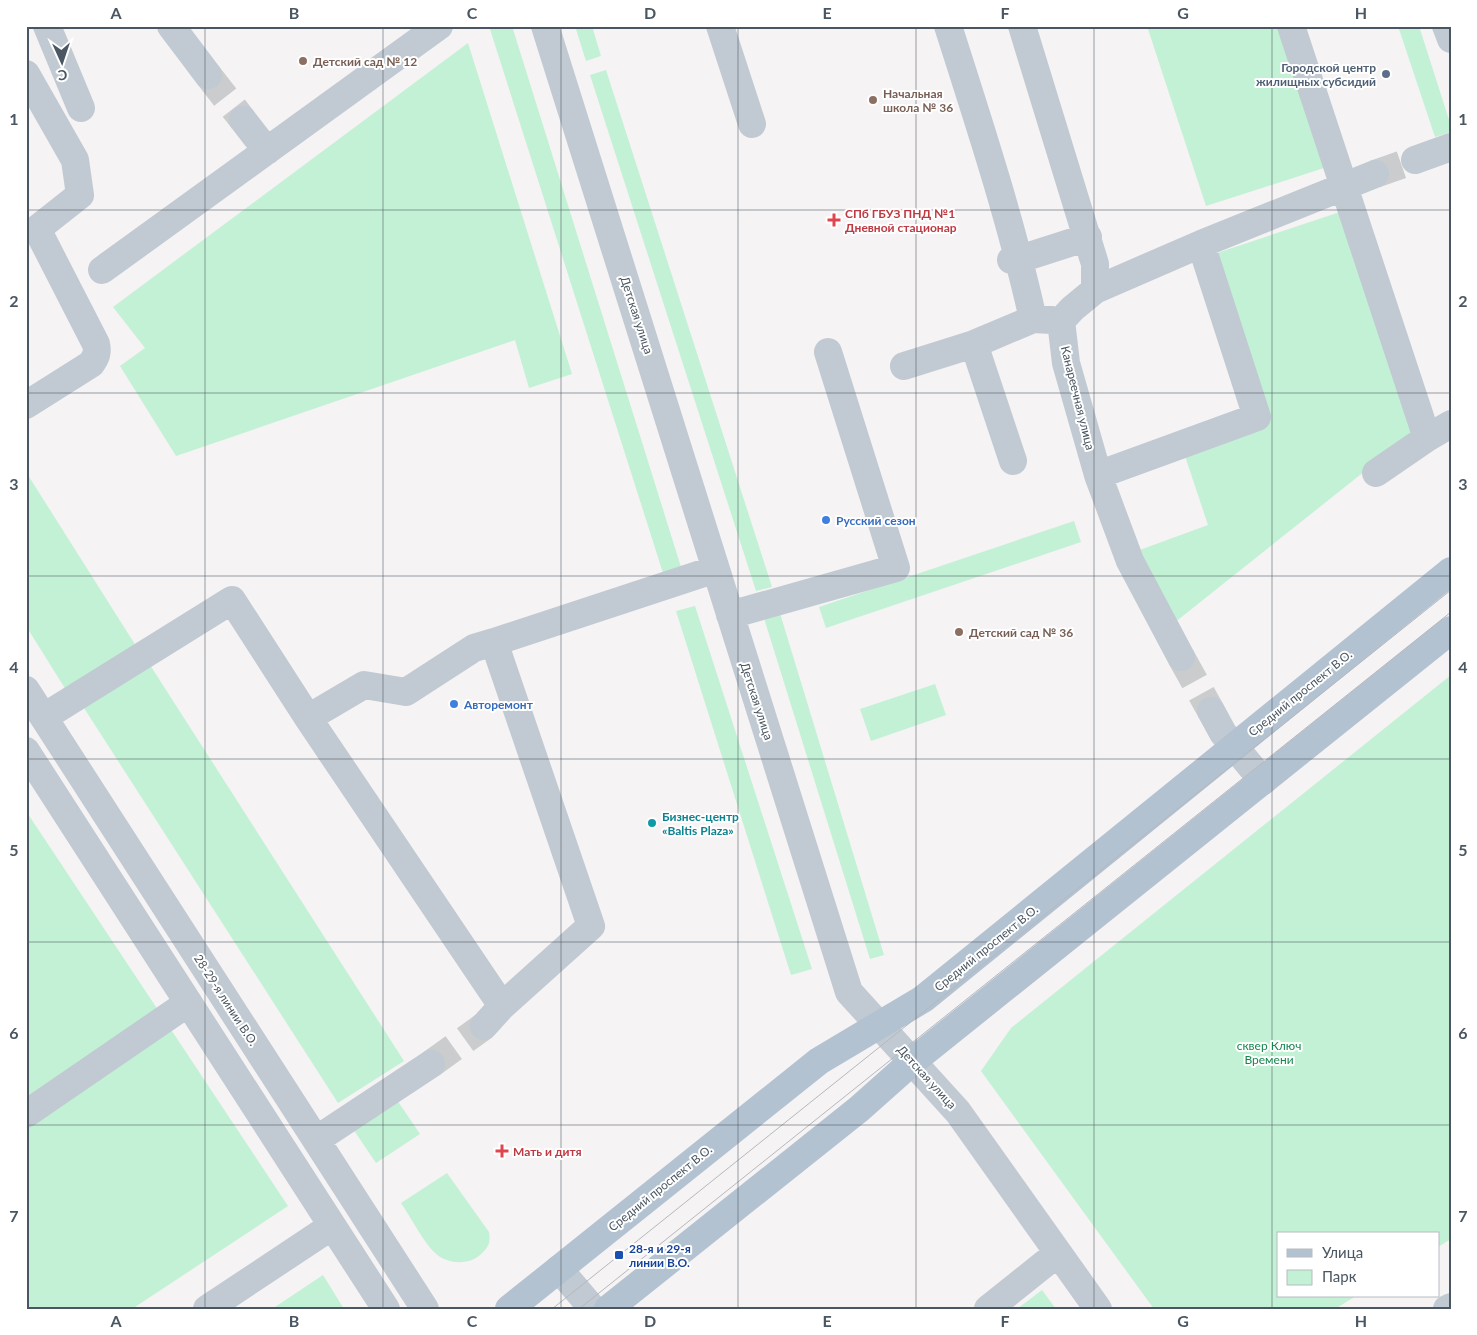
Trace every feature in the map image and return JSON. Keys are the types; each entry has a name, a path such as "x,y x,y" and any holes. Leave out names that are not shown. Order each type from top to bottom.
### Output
{"main road":[{"name":"Средний проспект В.О.","path":"509,1309 819,1062 923,999 1451,571"},
{"path":"608,1309 859,1109 913,1061 1451,630"}],"street":[{"path":"47,26 81,108"},
{"path":"171,26 208,75"},
{"path":"102,270 439,26"},
{"name":"Детская улица","path":"545,26 849,992 958,1112 1098,1309"},
{"path":"720,26 752,124"},
{"path":"948,26 1033,319"},
{"path":"1022,26 1096,264 1095,290"},
{"path":"1291,26 1427,438"},
{"path":"1446,26 1451,40"},
{"path":"26,74 75,160 80,195 37,229 98,350 91,364 26,405"},
{"path":"243,120 267,151"},
{"path":"1416,160 1451,148"},
{"path":"904,366 974,344 1033,319 1061,320 1095,290 1201,244 1374,174"},
{"path":"1015,259 1088,237"},
{"path":"1098,475 1257,417 1201,244"},
{"name":"Канареечная улица","path":"1061,320 1066,363 1098,475 1130,561 1181,657"},
{"path":"974,344 1013,462"},
{"path":"730,615 896,568 828,352"},
{"path":"1376,473 1451,424"},
{"path":"308,718 364,685 406,692 474,648 716,569"},
{"path":"44,717 232,600 308,718 493,1016 591,926 494,642"},
{"name":"28-29-я линии В.О.","path":"26,690 425,1309"},
{"path":"1211,711 1224,733 1263,781"},
{"path":"26,751 386,1309"},
{"path":"26,1114 188,1003"},
{"path":"316,1140 431,1064"},
{"path":"207,1309 332,1226"},
{"path":"988,1309 1058,1253"},
{"path":"559,1269 593,1309"}],"green space":[{"path":"489,26 512,26 681,567 663,573"},
{"path":"575,26 592,26 601,56 586,61"},
{"path":"1147,26 1277,26 1324,168 1206,206"},
{"path":"1398,26 1419,26 1451,126 1451,132 1435,137"},
{"path":"468,43 572,374 529,388 515,340 176,456 120,366 145,348 113,307"},
{"path":"606,70 772,587 756,591 590,75"},
{"path":"1343,211 1418,434 1370,467 1174,623 1137,551 1208,525 1184,453 1268,421 1214,254"},
{"path":"26,472 136,646 66,690 26,626"},
{"path":"1074,521 1081,542 826,628 819,607"},
{"path":"695,606 812,969 791,975 676,611"},
{"path":"779,610 884,955 870,959 763,615"},
{"path":"150,665 404,1061 338,1103 84,708"},
{"name":"сквер Ключ Времени","path":"1451,675 1451,1239 1440,1246 1440,1232 1277,1232 1277,1298 1353,1298 1335,1309 1154,1309 981,1071 1011,1028"},
{"path":"935,684 946,715 871,741 860,709"},
{"path":"26,811 288,1206 132,1309 26,1309"},
{"path":"397,1100 420,1134 376,1163 353,1129"},
{"path":"447,1173 489,1232 490,1239 487,1248 475,1259 469,1261 450,1261 434,1252 401,1203"},
{"path":"323,1275 344,1309 272,1309"},
{"path":"1042,1290 1056,1309 1017,1309"}],"tunnel":[{"path":"208,75 243,120"},
{"path":"1375,174 1415,160"},
{"path":"1181,657 1211,711"},
{"path":"431,1064 484,1026"}],"tram line":[{"path":"552,1309 1451,590"},
{"path":"579,1309 1451,612"}],"place":[{"name":"Детский сад № 12","path":"303,61"},
{"name":"Городской центр жилищных субсидий","path":"1386,74"},
{"name":"Начальная школа № 36","path":"873,100"},
{"name":"СПб ГБУЗ ПНД №1 Дневной стационар","path":"834,220"},
{"name":"Русский сезон","path":"826,520"},
{"name":"Детский сад № 36","path":"959,632"},
{"name":"Авторемонт","path":"454,704"},
{"name":"Бизнес-центр «Baltis Plaza»","path":"652,823"},
{"name":"Мать и дитя","path":"502,1151"},
{"name":"28-я и 29-я линии В.О.","path":"619,1255"}]}
